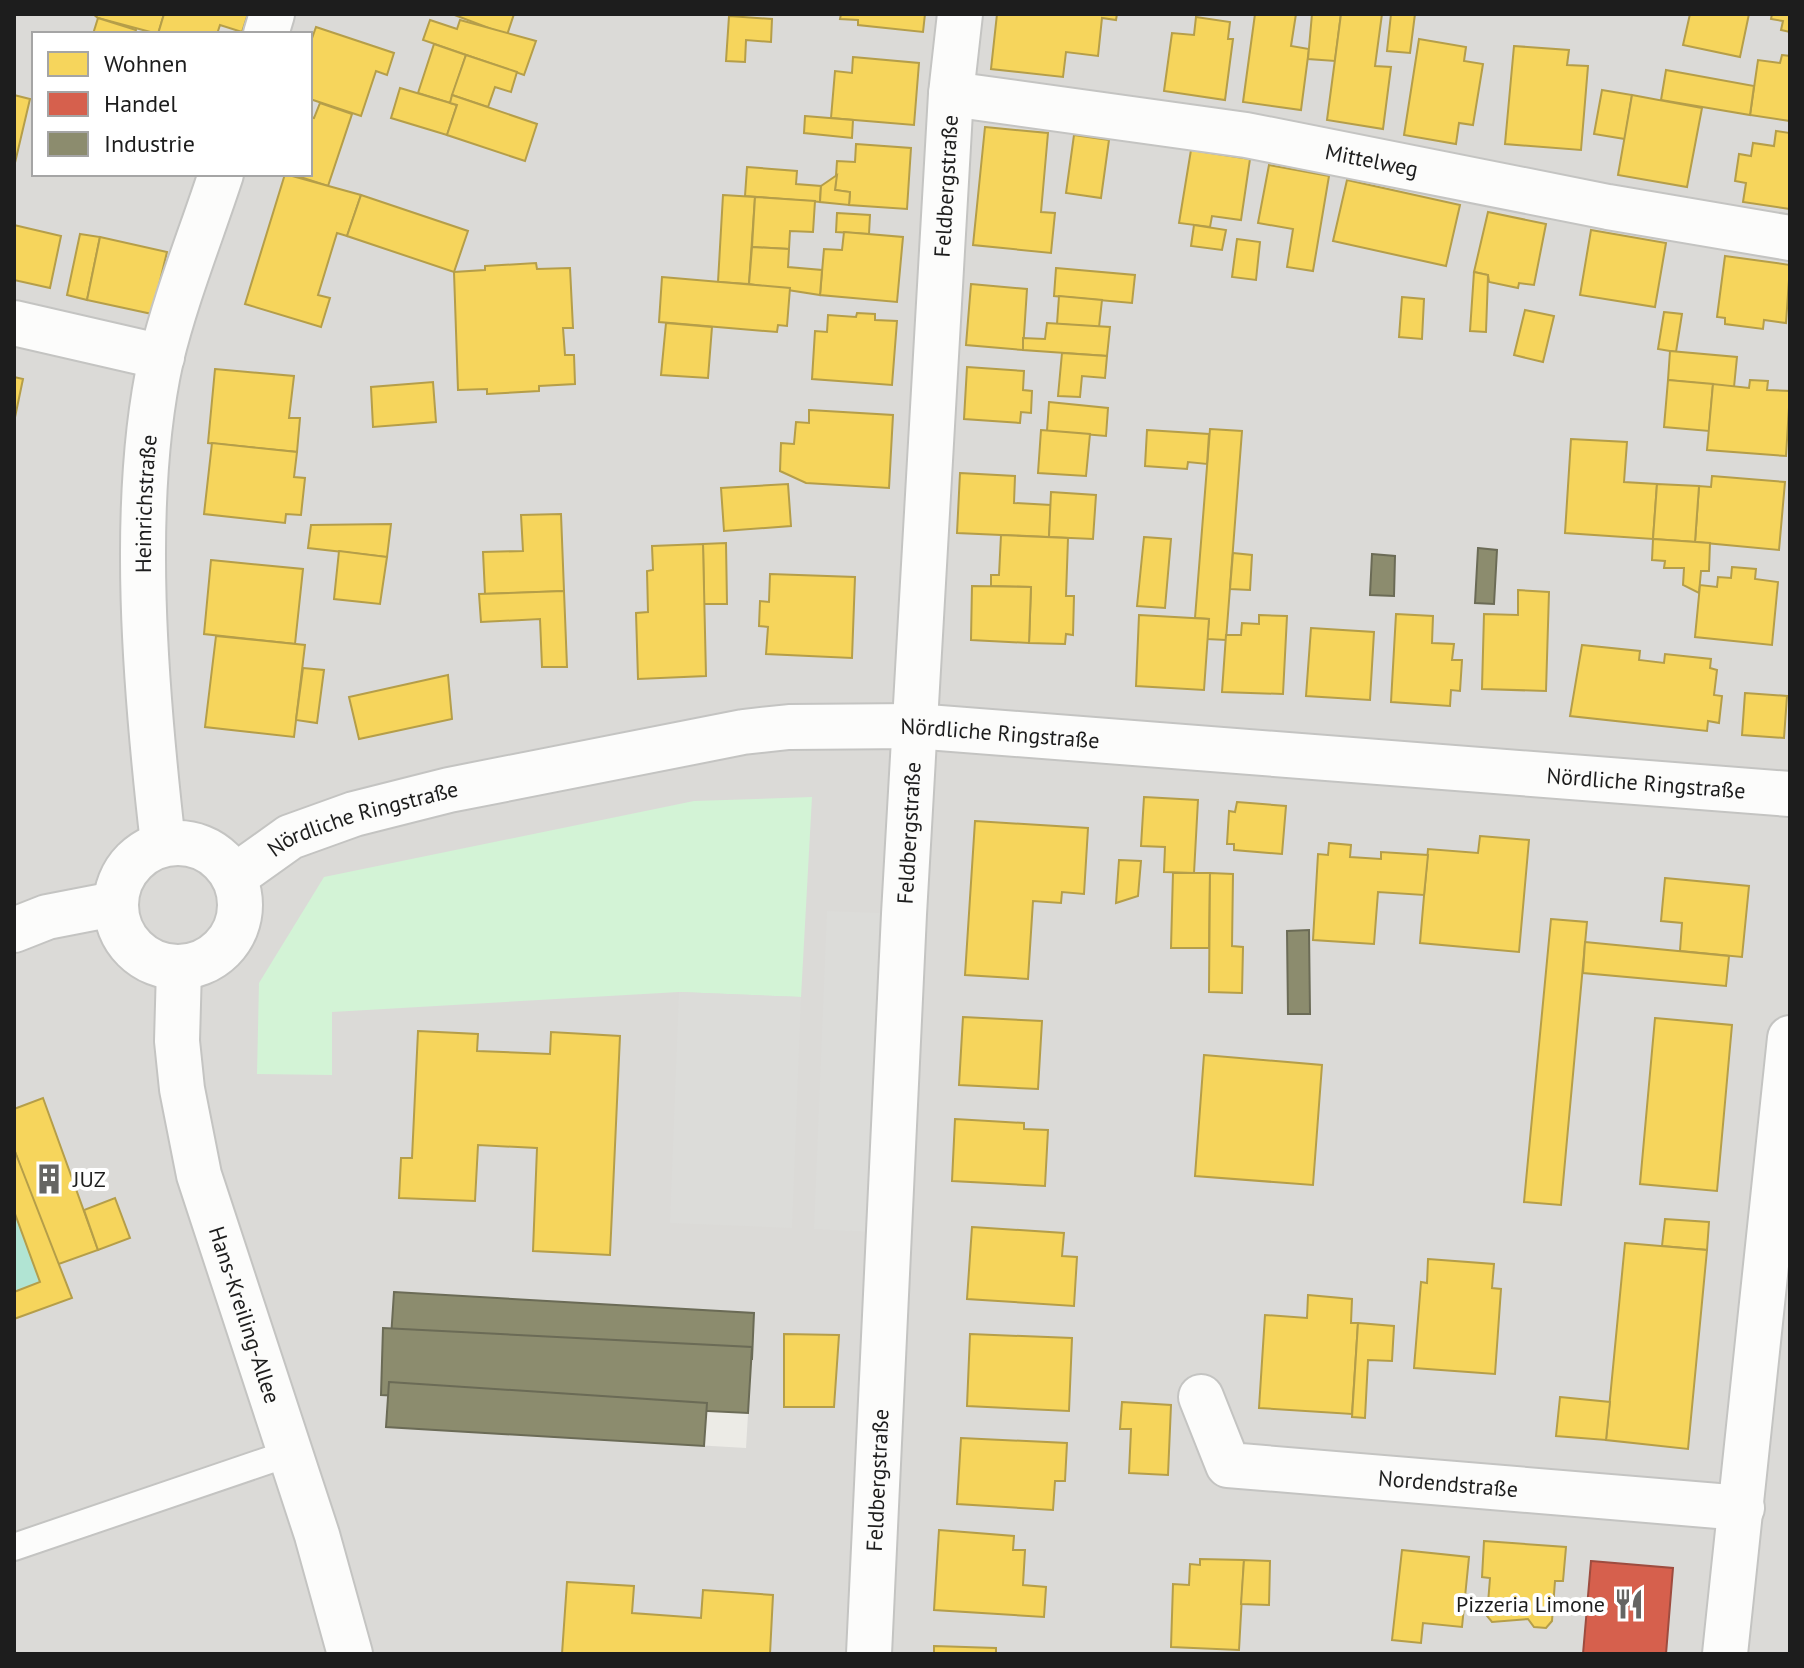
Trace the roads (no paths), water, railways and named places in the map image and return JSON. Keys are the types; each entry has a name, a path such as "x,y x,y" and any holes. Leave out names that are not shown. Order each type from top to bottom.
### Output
{"street":[{"name":"Feldbergstraße","path":"869,1654 914,726 951,94 960,14"},
{"name":"Mittelweg","path":"951,94 1246,135 1608,207 1790,238"},
{"name":"Heinrichstraße","path":"163,843 154,771 144,567 146,483 162,357 220,176"},
{"path":"14,323 162,357"},
{"name":"Nördliche Ringstraße","path":"234,877 290,837 354,814 449,790 743,732 789,727 914,726 1790,794"},
{"path":"163,843 195,844 221,859 234,877 240,912 235,930 220,951 200,963 179,968 152,962 134,950 118,926 114,904 122,874 135,857 163,843"},
{"path":"14,930 47,917 114,904"},
{"name":"Hans-Kreiling-Allee","path":"179,968 177,1041 182,1089 199,1175 290,1453 350,1654"},
{"path":"1725,1654 1790,1038"},
{"name":"Nordendstraße","path":"1201,1397 1228,1465 1742,1508"}],"lane":[{"path":"14,1547 290,1453"}],"place":[{"name":"JUZ","path":"49,1179"},
{"name":"Pizzeria Limone","path":"1629,1604"}]}
